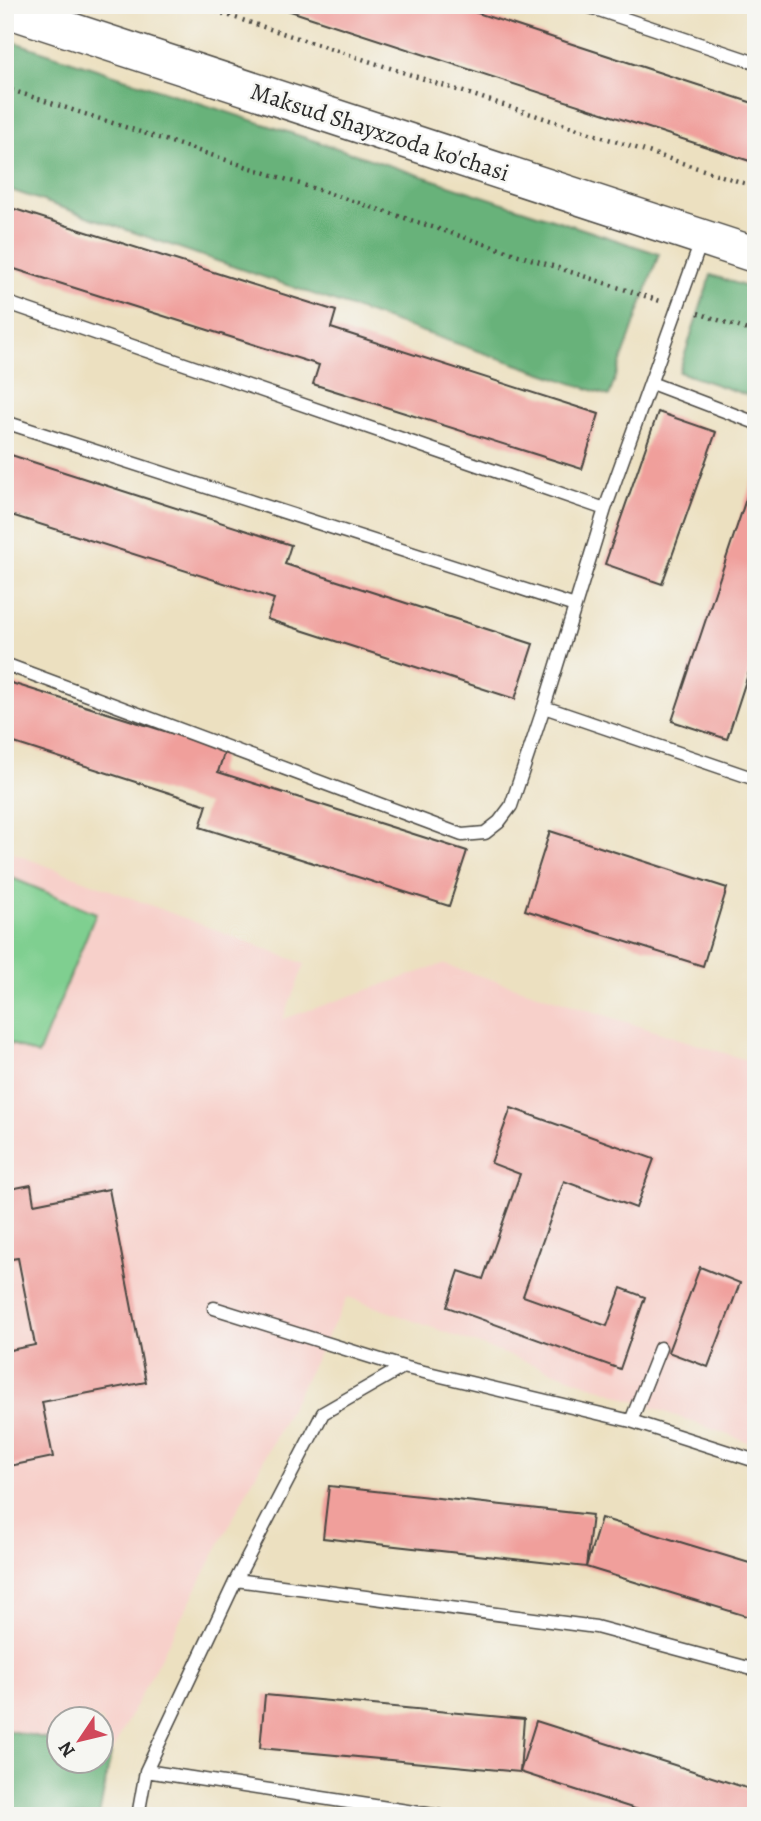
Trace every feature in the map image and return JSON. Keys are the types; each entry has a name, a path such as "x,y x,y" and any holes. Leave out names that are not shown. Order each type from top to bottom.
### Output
{"street":[{"name":"Maksud Shayxzoda ko'chasi","path":"5,9 756,256"}],"lane":[{"path":"584,5 756,62"},
{"path":"5,664 462,835 485,834 511,806 605,509 703,238"},
{"path":"5,302 605,509"},
{"path":"651,383 756,423"},
{"path":"5,422 575,606"},
{"path":"544,707 755,779 756,776"},
{"path":"214,1308 403,1367 631,1421 756,1461"},
{"path":"631,1421 660,1348"},
{"path":"138,1816 146,1771 236,1580 323,1413 403,1367"},
{"path":"236,1580 596,1627 756,1670"},
{"path":"146,1771 440,1816"}],"path":[{"path":"196,5 756,187"},
{"path":"5,88 756,333"}],"shaded area":[{"path":"5,850 305,964 283,1019 443,964 756,1063 756,1445 348,1297 116,1743 116,1706 46,1706 46,1738 5,1730"}],"green space":[{"path":"5,39 659,254 609,396 5,188"},
{"path":"711,275 756,290 756,398 679,372"},
{"path":"5,875 96,913 38,1055 5,1041"},
{"path":"5,1730 46,1738 46,1776 107,1776 99,1816 5,1816"}],"building":[{"path":"453,5 756,104 756,163 275,6"},
{"path":"5,206 336,311 331,328 599,414 582,469 313,384 319,365 5,266"},
{"path":"658,412 716,432 662,584 605,564"},
{"path":"5,453 291,545 285,564 533,644 515,699 267,619 274,599 5,513"},
{"path":"756,469 756,650 727,739 672,721"},
{"path":"5,681 225,750 218,772 467,851 449,906 200,827 207,805 5,740"},
{"path":"550,831 727,888 703,966 525,910"},
{"path":"511,1108 654,1159 636,1208 564,1181 523,1296 607,1326 621,1288 645,1297 620,1369 447,1307 459,1271 483,1279 520,1174 491,1163"},
{"path":"31,1185 34,1204 109,1189 146,1382 42,1402 53,1457 5,1467 5,1351 35,1345 18,1258 5,1260 5,1190"},
{"path":"700,1267 740,1283 708,1367 668,1352"},
{"path":"329,1486 592,1515 586,1567 323,1538"},
{"path":"601,1518 756,1565 756,1619 586,1567"},
{"path":"265,1695 524,1719 520,1772 260,1748"},
{"path":"536,1721 756,1791 756,1816 657,1816 520,1772"}]}
